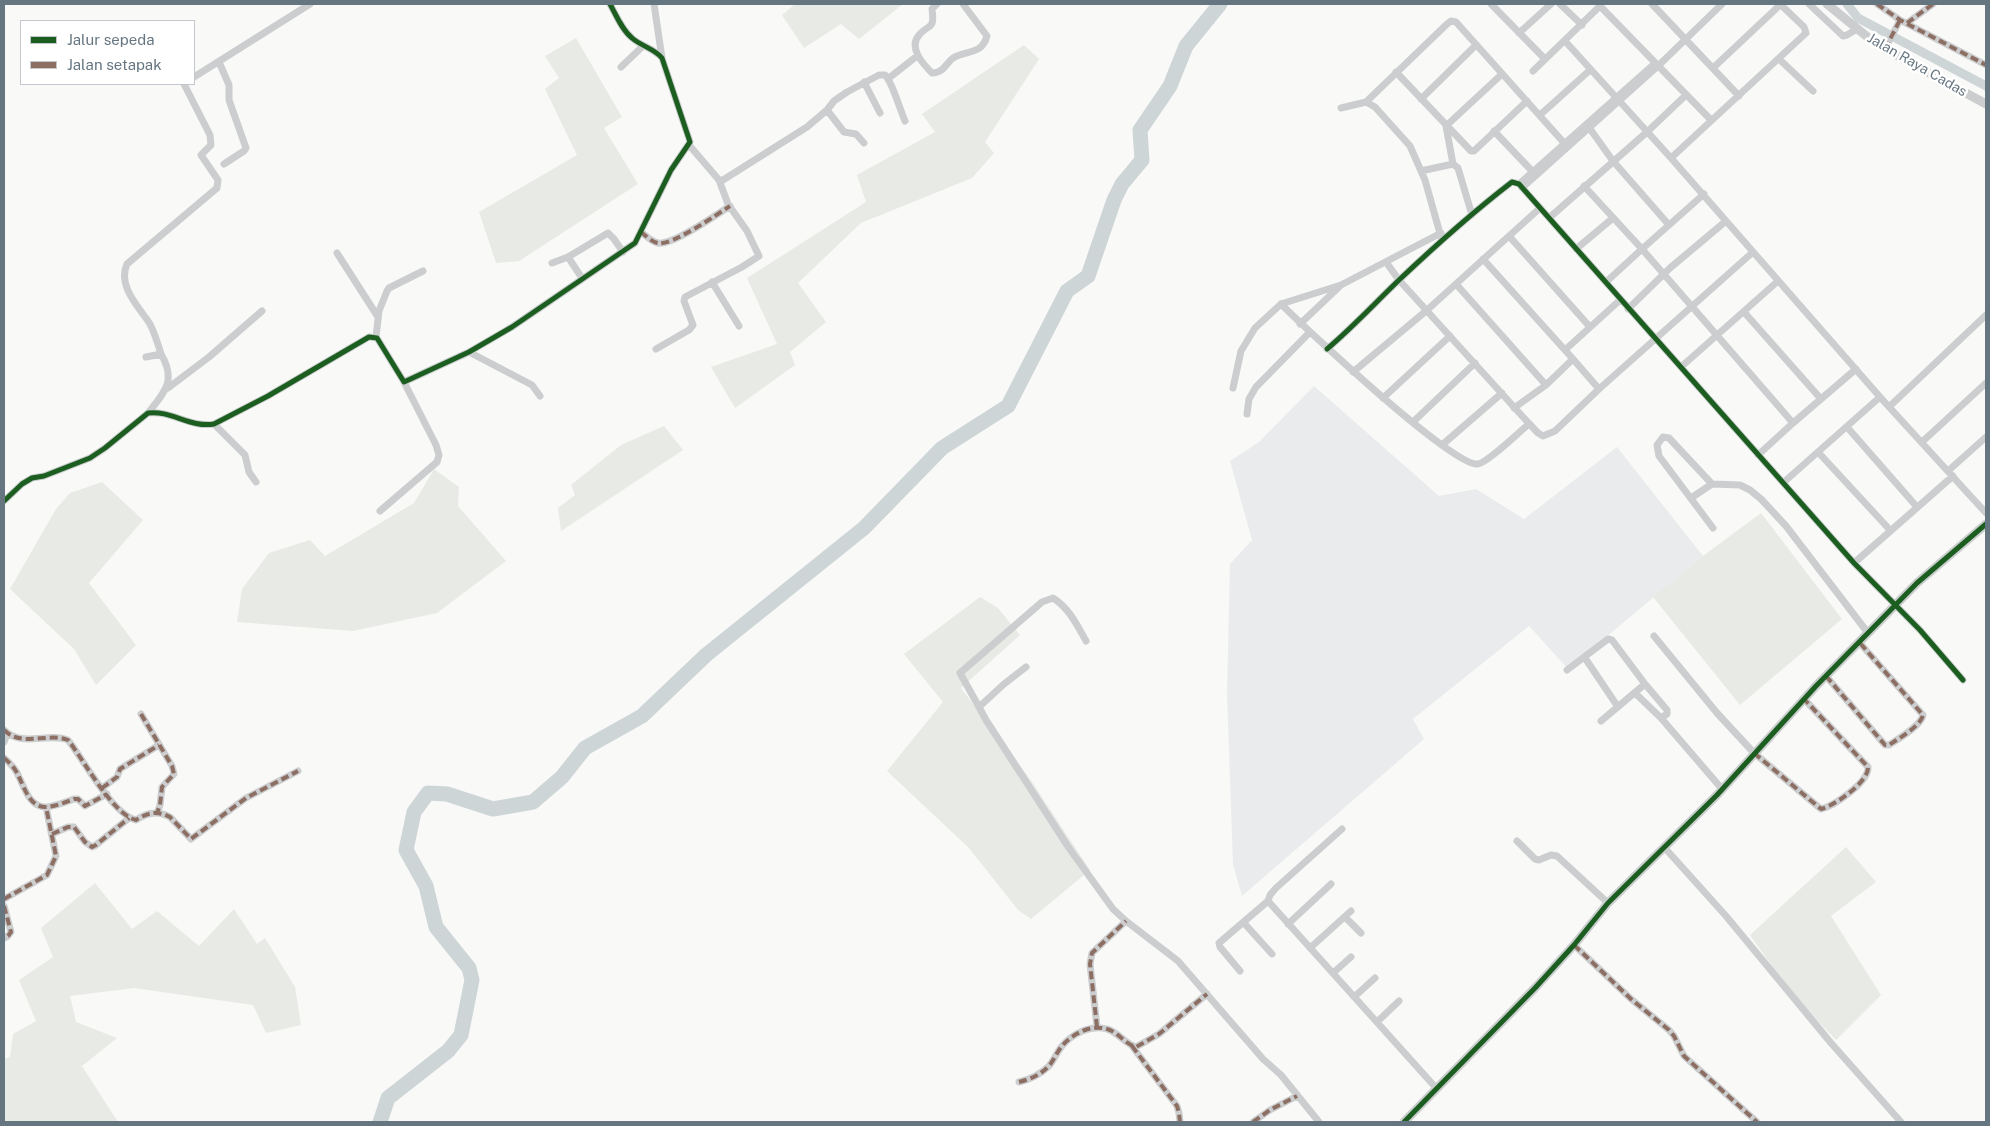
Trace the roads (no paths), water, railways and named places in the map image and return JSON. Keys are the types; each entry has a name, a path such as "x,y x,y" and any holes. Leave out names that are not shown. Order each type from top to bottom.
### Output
{"street":[{"path":"195,76 310,4"},
{"path":"610,4 626,33 662,58"},
{"path":"404,382 469,352 512,327 623,252 635,242 642,232 671,170 689,145 690,138 681,117 662,58 654,4"},
{"path":"937,4 932,9 933,19 930,28 919,35 915,45 917,56 932,73 938,73 945,68 950,60 960,55 969,54 985,42 987,36 964,4"},
{"path":"1492,4 1545,59"},
{"path":"1519,33 1551,4"},
{"path":"1560,4 1582,25"},
{"path":"1684,38 1716,4"},
{"path":"1521,186 1722,4"},
{"path":"1671,158 1806,33 1804,27 1780,4 1713,68"},
{"path":"1809,4 1843,36 1857,29"},
{"path":"1816,11 1823,4"},
{"name":"Jalan Raya Cadas","path":"1827,4 1857,29 1986,104"},
{"path":"1877,4 1898,23 1907,24 1986,65"},
{"path":"1907,24 1933,4"},
{"path":"1533,70 1601,5 1711,120"},
{"path":"1656,5 1684,38 1739,96"},
{"path":"1341,108 1366,102 1451,21 1456,22 1565,144"},
{"path":"1887,45 1898,23"},
{"path":"1565,41 1704,194 1880,397 1986,513"},
{"path":"1421,99 1476,45"},
{"path":"621,67 643,46"},
{"path":"889,78 917,56"},
{"path":"1779,59 1813,91"},
{"path":"219,62 229,85 229,100 246,148 224,164"},
{"path":"1540,115 1590,70"},
{"path":"1396,72 1472,151 1527,101"},
{"path":"1446,126 1502,74"},
{"path":"719,180 733,176 807,127 827,110 834,101 879,75 885,75 889,78 905,121"},
{"path":"864,82 880,113"},
{"path":"168,388 168,375 156,336 136,308 124,281 123,272 127,264 217,188 218,180 201,156 211,145 210,135 185,85"},
{"path":"1549,218 1686,95"},
{"path":"1366,102 1376,107 1386,116 1410,146 1421,171 1441,233 1441,243"},
{"path":"827,110 844,132 856,134 864,143"},
{"path":"1446,126 1453,164 1458,168 1472,215"},
{"path":"1521,186 1533,172 1588,126"},
{"path":"1588,126 1613,161 1669,225"},
{"path":"1494,131 1533,172"},
{"path":"656,349 693,326 686,307 685,296 742,267 759,256 747,231 730,206 719,180 689,145"},
{"path":"1421,171 1453,164"},
{"path":"1327,349 1369,312 1399,280 1472,215 1512,182 1521,186 1854,563 1920,630 1963,680"},
{"path":"1584,186 1642,249 1716,337 1793,422"},
{"path":"1606,282 1704,194"},
{"path":"642,232 654,242 664,243 691,231 730,206"},
{"path":"1353,372 1456,284 1540,208"},
{"path":"1576,249 1613,218"},
{"path":"1628,309 1670,268 1726,221"},
{"path":"552,263 568,257 608,233 623,252"},
{"path":"1233,388 1241,351 1255,328 1281,304 1341,285 1441,233"},
{"path":"1509,236 1590,327"},
{"path":"1386,262 1399,280 1514,408 1543,436 1555,431 1599,389 1753,252"},
{"path":"337,253 378,316"},
{"path":"568,257 582,278"},
{"path":"1483,259 1599,389"},
{"path":"380,511 437,462 439,454 404,382 376,337 378,316 384,295 389,288 423,271"},
{"path":"1681,368 1778,281"},
{"path":"712,282 739,326"},
{"path":"1456,284 1546,385"},
{"path":"1300,324 1341,285"},
{"path":"1564,350 1620,300"},
{"path":"1281,304 1353,372 1442,445 1470,463 1482,463 1529,424"},
{"path":"4,501 22,484 32,478 44,476 90,458 105,448 148,412 168,388 209,357 262,311"},
{"path":"1744,312 1821,399"},
{"path":"1890,406 1986,315"},
{"path":"1247,414 1249,399 1256,387 1310,333"},
{"path":"1384,398 1450,336"},
{"path":"148,412 163,414 185,422 205,426 214,424 268,396 364,338 376,337"},
{"path":"469,352 532,385 540,396"},
{"path":"146,357 161,354"},
{"path":"1514,408 1546,385 1573,359"},
{"path":"1413,422 1474,363"},
{"path":"1758,454 1856,369"},
{"path":"1922,442 1986,384"},
{"path":"1442,445 1502,393"},
{"path":"1784,482 1880,397"},
{"path":"214,424 245,455 249,472 256,482"},
{"path":"1847,427 1917,507"},
{"path":"1712,484 1669,438 1663,437 1657,445 1659,456 1714,528"},
{"path":"1854,563 1917,507 1986,437"},
{"path":"1818,452 1890,530"},
{"path":"1691,498 1712,484 1740,485 1750,490 1786,526 1868,633"},
{"path":"1980,505 1986,499"},
{"path":"1404,1122 1438,1089 1574,945 1608,903 1722,789 1859,642 1917,583 1986,524"},
{"path":"1086,641 1071,615 1053,598 1042,602 960,673 979,707 1069,848 1113,909 1126,922 1178,961 1263,1059 1285,1079 1319,1122"},
{"path":"1654,636 1717,713 1754,753 1821,809 1837,802 1866,778 1868,767 1804,699"},
{"path":"1567,670 1610,639 1667,710 1667,714 1661,718"},
{"path":"1826,676 1883,744 1888,745 1922,719 1923,715 1859,642"},
{"path":"1585,658 1618,708"},
{"path":"979,707 1026,667"},
{"path":"1601,721 1645,684"},
{"path":"1635,693 1661,718 1722,789"},
{"path":"142,714 172,766 174,774 162,787 158,813"},
{"path":"4,742 6,732 30,740 61,737 68,740 116,807 129,818 136,820 144,814 158,813 170,816 191,839 246,798 298,771"},
{"path":"102,788 118,776 120,769 159,745"},
{"path":"4,758 19,776 32,802 38,805 46,807 78,799 86,806 107,794"},
{"path":"4,899 47,874 56,856 46,807"},
{"path":"52,834 68,827 74,827 85,842 92,846 96,845 129,818"},
{"path":"1240,971 1219,944 1268,901 1276,888 1342,829"},
{"path":"1517,841 1535,859 1539,860 1551,855 1557,856 1608,903"},
{"path":"1664,847 1726,916 1826,1037 1901,1122"},
{"path":"1288,924 1331,884"},
{"path":"1268,901 1438,1089"},
{"path":"4,906 11,932 4,938"},
{"path":"1310,948 1351,911"},
{"path":"1345,917 1361,933"},
{"path":"1097,1027 1090,964 1092,953 1126,922"},
{"path":"1244,923 1272,954"},
{"path":"1574,945 1631,999 1669,1030 1684,1056 1756,1122"},
{"path":"1333,973 1350,956"},
{"path":"1354,996 1375,978"},
{"path":"1132,1046 1141,1045 1159,1034 1207,994"},
{"path":"1377,1022 1399,1001"},
{"path":"1019,1082 1036,1076 1046,1068 1067,1041 1083,1030 1097,1027 1114,1032 1132,1046 1177,1106 1180,1122"},
{"path":"1253,1122 1270,1110 1297,1096"}],"waterway":[{"path":"380,1122 388,1098 448,1051 461,1035 472,980 469,968 436,927 426,886 406,850 414,812 428,793 447,794 493,809 533,802 562,777 585,748 642,716 706,655 864,528 942,448 1008,406 1067,291 1088,276 1114,200 1122,184 1142,160 1140,130 1170,86 1186,46 1220,4"},
{"path":"1847,4 1858,18 1986,86"}]}
